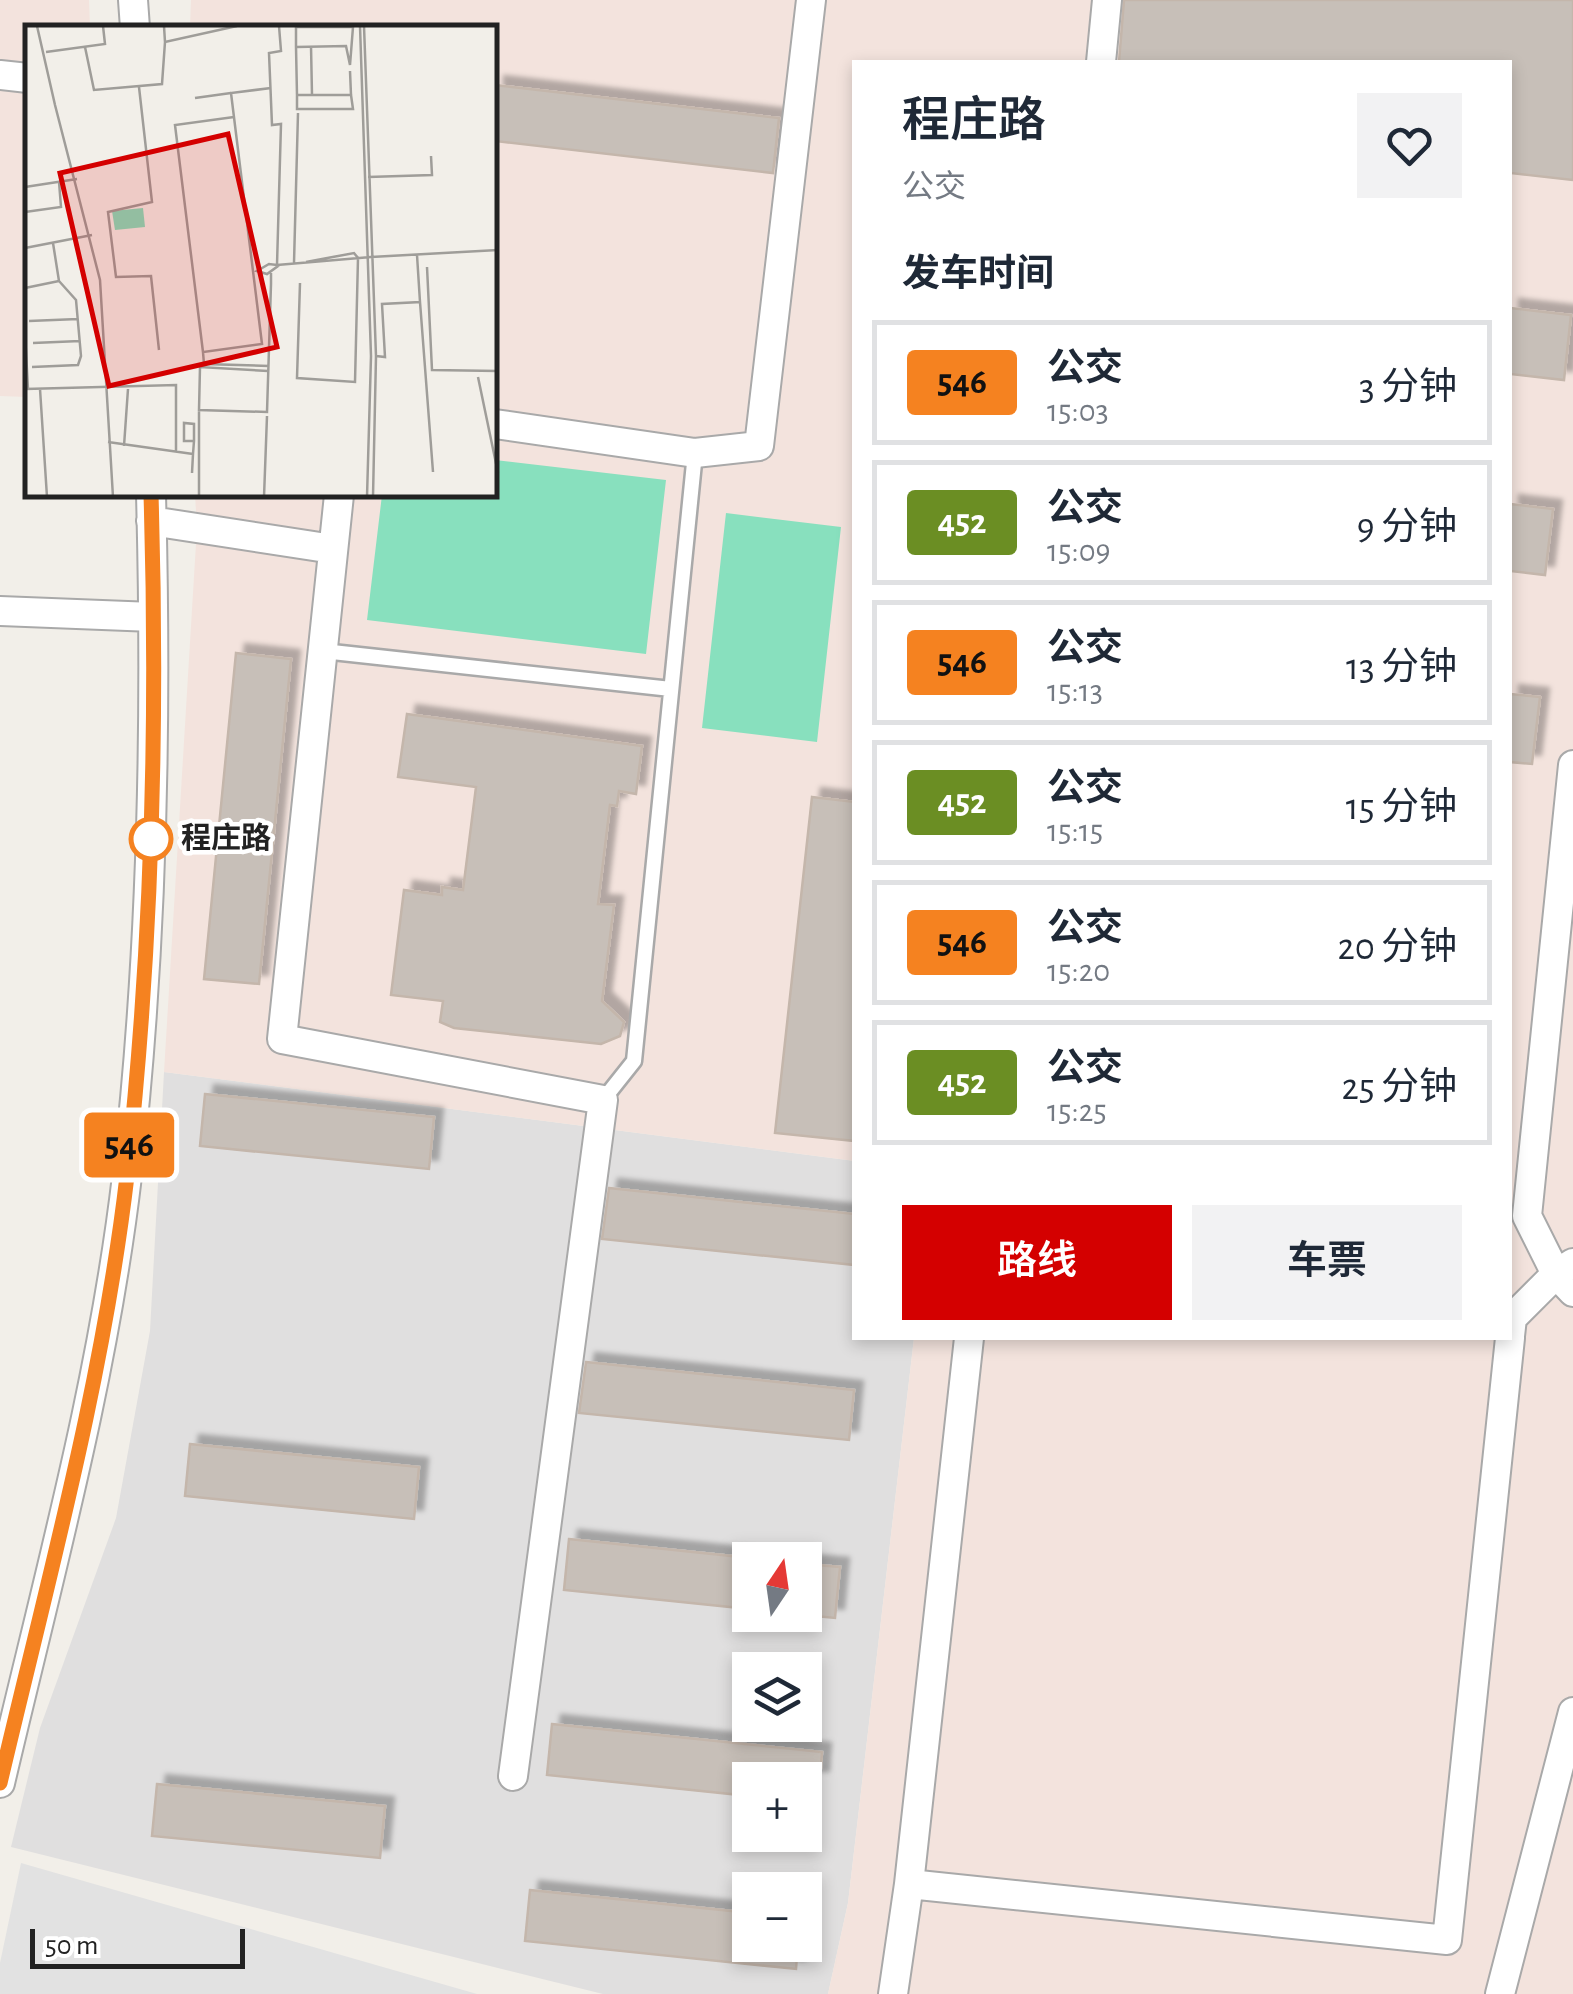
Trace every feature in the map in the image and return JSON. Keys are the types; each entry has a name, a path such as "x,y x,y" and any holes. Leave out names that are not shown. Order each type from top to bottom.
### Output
{"street":[{"path":"133,0 135,25"},
{"path":"498,424 695,453 759,446 811,0"},
{"path":"1101,60 1107,0"},
{"path":"0,75 25,78"},
{"path":"339,498 282,1040 603,1100 513,1776"},
{"path":"0,1783 81,1436 126,1176 152,832 151,508 333,549"},
{"path":"0,611 153,617"},
{"path":"1512,1318 1567,1276 1527,1216 1573,765"},
{"path":"893,1994 909,1884 969,1340"},
{"path":"909,1884 1448,1940 1510,1340"},
{"path":"1500,1994 1573,1712"}],"lane":[{"path":"603,1100 634,1061 695,453"},
{"path":"322,651 672,689"}],"shaded area":[{"path":"0,0 89,0 90,25 25,25 25,397 0,396"},
{"path":"191,0 1573,0 1573,1994 828,1994 848,1903 914,1340 1512,1340 1512,60 852,60 852,1161 164,1072 197,527 195,498 498,498 498,25 190,25"},
{"path":"164,1072 852,1161 852,1340 914,1340 848,1903 828,1994 603,1994 11,1847 40,1728 116,1518 150,1331"},
{"path":"21,1863 477,1994 0,1994 0,1963"}],"green space":[{"path":"498,460 666,480 646,654 367,620 382,498 498,498"},
{"path":"726,513 841,527 817,742 702,728"}],"building":[{"path":"1124,0 1573,0 1573,180 1512,173 1512,60 1119,60"},
{"path":"498,85 779,118 773,173 498,141"},
{"path":"1512,308 1571,315 1564,380 1512,374"},
{"path":"1512,504 1553,509 1545,575 1512,571"},
{"path":"236,653 291,659 259,984 204,979"},
{"path":"1512,694 1540,697 1532,764 1512,762"},
{"path":"407,714 642,746 636,794 619,791 617,806 610,805 598,904 614,905 602,1001 624,1022 620,1036 601,1044 454,1028 440,1022 443,1001 391,995 404,890 442,895 442,887 463,890 476,787 398,777"},
{"path":"812,797 852,802 852,1141 775,1133"},
{"path":"205,1094 434,1117 429,1169 200,1146"},
{"path":"609,1188 852,1214 852,1265 602,1239"},
{"path":"586,1362 854,1390 849,1440 579,1413"},
{"path":"190,1444 419,1467 414,1519 185,1496"},
{"path":"569,1539 732,1556 732,1607 564,1590"},
{"path":"822,1565 840,1567 835,1618 822,1617"},
{"path":"552,1724 822,1752 821,1762 732,1762 732,1794 547,1775"},
{"path":"157,1784 385,1806 380,1858 152,1836"},
{"path":"530,1890 732,1911 732,1962 797,1962 796,1969 525,1941"}],"bus line":[{"name":"546","path":"0,1783 81,1436 104,1322 126,1176 152,832 151,498"}],"place":[{"name":"程庄路","path":"151,839"}]}
